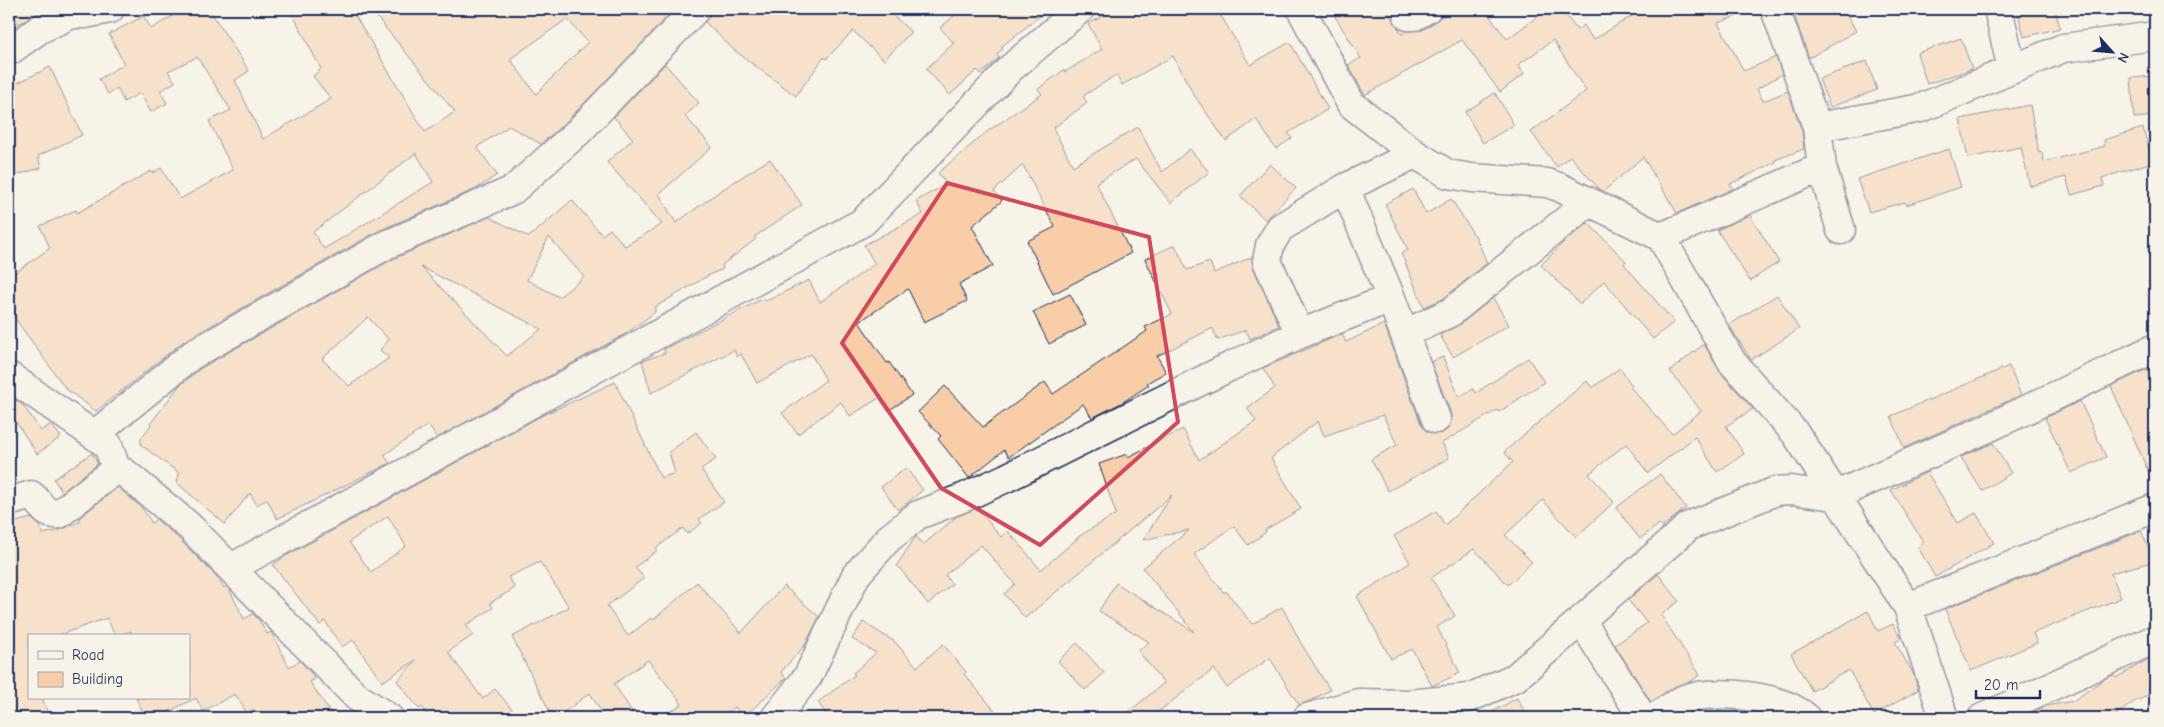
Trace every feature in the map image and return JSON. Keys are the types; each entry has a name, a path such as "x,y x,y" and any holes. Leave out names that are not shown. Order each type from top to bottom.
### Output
{"street":[{"path":"9,50 71,11 85,14 110,9"},
{"path":"94,435 192,355 386,245 514,190 578,132 696,9"},
{"path":"231,568 863,222 1011,68 1080,9"},
{"path":"1301,9 1351,104 1415,154 1448,174 1472,178 1547,184 1590,202 1661,237 1732,362 1796,434 1834,496 1908,607 1944,718"},
{"path":"1775,9 1817,127 1822,168 1841,230"},
{"path":"1998,9 2012,69"},
{"path":"1817,127 1921,108 2063,48 2155,36"},
{"path":"1300,334 1267,261 1270,245 1280,228 1345,188 1415,154"},
{"path":"1661,237 1822,168"},
{"path":"1345,188 1391,298 1436,419"},
{"path":"1405,334 1451,312 1590,202"},
{"path":"775,718 808,676 856,575 888,539 918,515 965,497 1006,478 1229,367 1300,334 1391,298"},
{"path":"1307,718 1358,703 1410,704 1469,698 1516,677 1689,526 1776,491 1791,490 1834,496 1986,429 2155,348"},
{"path":"9,376 108,445 116,469 125,473 189,526 356,697 389,718"},
{"path":"9,502 32,495 46,513 59,514 116,469"},
{"path":"1908,607 2155,508"},
{"path":"1581,620 1641,715 1645,718"},
{"path":"1982,718 2155,639"},
{"path":"1654,718 1690,697 1732,694 1776,702 1799,711 1807,718"}],"highlighted area":[{"path":"947,183 1149,237 1178,422 1040,545 941,488 842,343"}],"building":[{"path":"10,9 46,9 19,24"},
{"path":"184,9 209,9 249,71 235,80 263,139 331,99 313,76 321,69 290,9 351,9 425,132 455,112 370,9 675,9 567,121 541,144 509,126 477,147 497,175 476,189 378,231 184,341 96,411 66,389 9,310 9,277 50,248 40,226 76,210 77,213 151,171 153,173 161,168 180,199 233,170 209,121 231,110 197,57 168,71 175,82 160,91 167,103 151,112 140,93 124,102 117,88 108,94 99,79 124,64 109,34 144,16 151,29","holes":["567,19 588,42 536,94 510,59","416,153 433,182 324,249 313,232"]},
{"path":"711,9 886,9 911,32 884,60 853,31 826,59 824,57 796,96 734,50 705,22 711,13"},
{"path":"962,9 1049,9 1001,47 1003,49 997,54 999,58 981,74 977,70 950,95 926,69 954,43 940,28"},
{"path":"1116,9 1217,9 1250,65 1290,42 1328,109 1288,133 1292,138 1276,149 1256,119 1226,141 1194,95 1173,56 1122,85 1116,75 1083,96 1087,103 1053,128 1073,166 1138,127 1162,172 1190,149 1209,172 1171,203 1136,159 1096,183 1131,253 1053,294 1027,241 1055,227 1023,165 994,191 1002,201 972,226 993,266 959,284 967,301 924,322 908,289 859,322 912,395 888,411 879,398 850,416 841,402 798,434 782,413 826,380 811,354 757,383 741,354 737,357 734,350 651,393 642,361 665,353 664,349 764,298 766,301 809,280 820,302 875,264 864,245 923,214 916,201 947,184 938,173 988,131 1042,94 1038,89 1064,70 1065,72 1102,49 1088,24"},
{"path":"1343,9 1386,9 1402,34 1406,31 1423,30 1452,9 1484,9 1507,39 1548,9 1561,9 1577,30 1584,25 1593,40 1643,9 1750,9 1751,11 1718,23 1744,71 1776,57 1782,74 1757,89 1763,101 1788,91 1802,131 1804,149 1775,160 1776,162 1730,184 1733,189 1677,213 1643,157 1604,191 1599,189 1570,156 1557,167 1531,132 1586,91 1553,40 1518,65 1524,74 1500,92 1462,40 1365,95 1348,65 1361,58 1334,15"},
{"path":"1792,9 1844,9 1856,31 1809,58"},
{"path":"2017,9 2055,9 2060,28 2024,37"},
{"path":"1961,38 1972,69 1927,84 1917,53"},
{"path":"1867,61 1877,90 1830,107 1819,79"},
{"path":"665,64 699,103 685,116 712,147 659,194 676,223 720,191 770,159 802,205 754,237 756,239 722,265 723,269 655,307 655,312 627,333 437,438 428,425 384,455 390,463 277,519 267,499 257,505 250,493 225,524 177,483 179,473 141,445 141,438 150,424 179,386 201,368 393,259 489,217 529,237 572,200 602,235 610,229 625,246 662,224 607,162 633,139 614,117","holes":["549,237 584,277 559,297 527,280","421,267 541,329 507,356","368,317 389,340 380,350 389,358 349,386 322,359"]},
{"path":"50,67 82,135 38,156 41,168 9,177 9,87"},
{"path":"2155,76 2155,116 2134,118 2131,78"},
{"path":"1495,93 1514,125 1483,143 1465,112"},
{"path":"2030,105 2039,153 2042,152 2044,162 2105,146 2104,140 2143,128 2153,162 2102,178 2104,186 2071,195 2066,177 2030,186 2021,147 1968,158 1960,119"},
{"path":"1949,149 1961,187 1906,205 1905,202 1869,212 1857,179"},
{"path":"1270,164 1296,188 1266,220 1240,196"},
{"path":"1413,189 1426,214 1451,199 1475,235 1487,263 1443,299 1424,307 1401,253 1408,250 1385,204"},
{"path":"1750,215 1779,262 1750,281 1717,230"},
{"path":"1588,223 1626,261 1624,264 1674,322 1653,339 1604,281 1580,304 1541,265 1566,240"},
{"path":"1175,245 1187,270 1210,262 1214,273 1252,257 1253,267 1279,326 1250,339 1246,330 1217,340 1213,328 1157,356 1166,372 1147,383 1149,385 1123,402 1092,418 1083,404 1009,457 1004,450 969,478 938,439 941,436 918,412 945,386 983,427 1045,382 1053,394 1147,331 1145,327 1172,314 1145,259"},
{"path":"1070,294 1086,325 1049,344 1033,312"},
{"path":"1777,295 1799,329 1751,360 1729,325"},
{"path":"1493,298 1509,325 1453,357 1440,335 1461,324"},
{"path":"1384,324 1421,424 1426,431 1433,434 1442,433 1448,429 1451,414 1431,362 1443,357 1459,397 1473,389 1476,393 1528,358 1544,382 1499,412 1497,410 1442,443 1449,458 1388,491 1371,459 1397,445 1383,415 1324,436 1318,421 1271,458 1301,509 1265,530 1266,532 1248,545 1234,526 1194,554 1224,593 1226,591 1252,624 1282,607 1302,645 1330,690 1312,700 1299,705 1270,658 1227,688 1214,669 1150,718 1121,718 1164,683 1138,651 1149,642 1099,611 1116,583 1194,632 1143,568 1189,530 1143,540 1172,495 1025,618 1004,594 1015,584 981,545 945,575 952,584 928,604 897,565 916,536 923,545 956,517 977,508 1001,537 1008,531 1041,570 1078,537 1116,514 1099,464 1127,454 1128,457 1183,429 1199,460 1256,421 1247,408 1275,388 1263,368 1342,334 1346,342"},
{"path":"1704,344 1720,372 1753,409 1726,426 1744,454 1717,472 1695,437 1648,473 1626,444 1589,474 1614,502 1576,537 1543,500 1505,535 1532,562 1508,585 1474,549 1431,578 1455,616 1437,627 1460,673 1432,686 1412,649 1391,659 1357,596 1410,563 1394,536 1436,511 1445,525 1513,462 1504,452 1587,381 1592,388 1620,368 1632,386 1630,387 1672,434 1701,411 1670,371"},
{"path":"2009,366 2021,395 1904,448 1891,416"},
{"path":"2147,369 2155,390 2155,487 2111,386"},
{"path":"615,382 661,478 675,473 669,452 696,432 716,459 701,469 724,502 699,519 702,523 687,534 683,528 656,548 658,550 635,567 644,578 607,606 628,636 651,618 653,620 697,582 741,633 784,586 819,617 805,645 781,672 786,678 744,717 735,707 721,718 661,718 682,704 648,660 614,684 636,718 605,718 590,693 556,718 553,718 512,637 569,607 540,562 508,577 515,588 490,603 493,608 466,625 473,635 448,652 483,699 495,689 519,718 430,718 422,707 419,709 397,681 416,660 382,682 353,640 342,647 325,621 320,625 273,565 284,557 541,416","holes":["388,516 406,546 371,572 349,542"]},
{"path":"11,397 23,405 41,431 51,424 61,437 37,454 9,411 9,398"},
{"path":"2080,401 2106,457 2071,473 2045,418"},
{"path":"1993,443 2011,473 1982,491 1961,457"},
{"path":"92,453 98,464 62,492 54,479"},
{"path":"906,468 923,490 898,510 881,487"},
{"path":"1927,472 1958,523 1976,513 1994,543 1935,577 1918,547 1924,543 1891,490"},
{"path":"1660,474 1686,508 1662,527 1659,524 1640,539 1616,508"},
{"path":"118,487 142,508 152,523 156,519 217,577 224,588 226,586 229,589 244,619 253,614 267,634 271,632 289,667 300,661 313,675 315,679 310,682 334,718 250,718 235,694 203,711 196,698 156,718 146,718 137,700 190,700 190,634 132,634 131,631 114,634 107,618 62,634 28,634 28,700 43,700 50,718 9,718 9,524 31,518 40,526 43,534 60,530 81,521 79,518"},
{"path":"2141,531 2155,561 2111,573 2121,598 2033,633 2037,643 1971,671 1945,609"},
{"path":"1658,574 1679,601 1661,615 1700,675 1691,681 1674,687 1651,702 1615,645 1647,623 1628,600"},
{"path":"1868,611 1878,631 1893,624 1901,639 1895,642 1914,675 1918,690 1874,715 1849,670 1812,691 1791,654"},
{"path":"863,622 895,642 917,667 943,644 966,672 964,674 1001,718 829,718 818,702 855,675 853,673 876,653 852,639"},
{"path":"1077,643 1104,673 1085,690 1058,661"},
{"path":"2148,659 2155,671 2155,690 2111,718 2030,718 2029,714 2046,706 2073,701 2104,679 2113,675 2116,678"},
{"path":"1517,698 1528,718 1481,718"}]}
